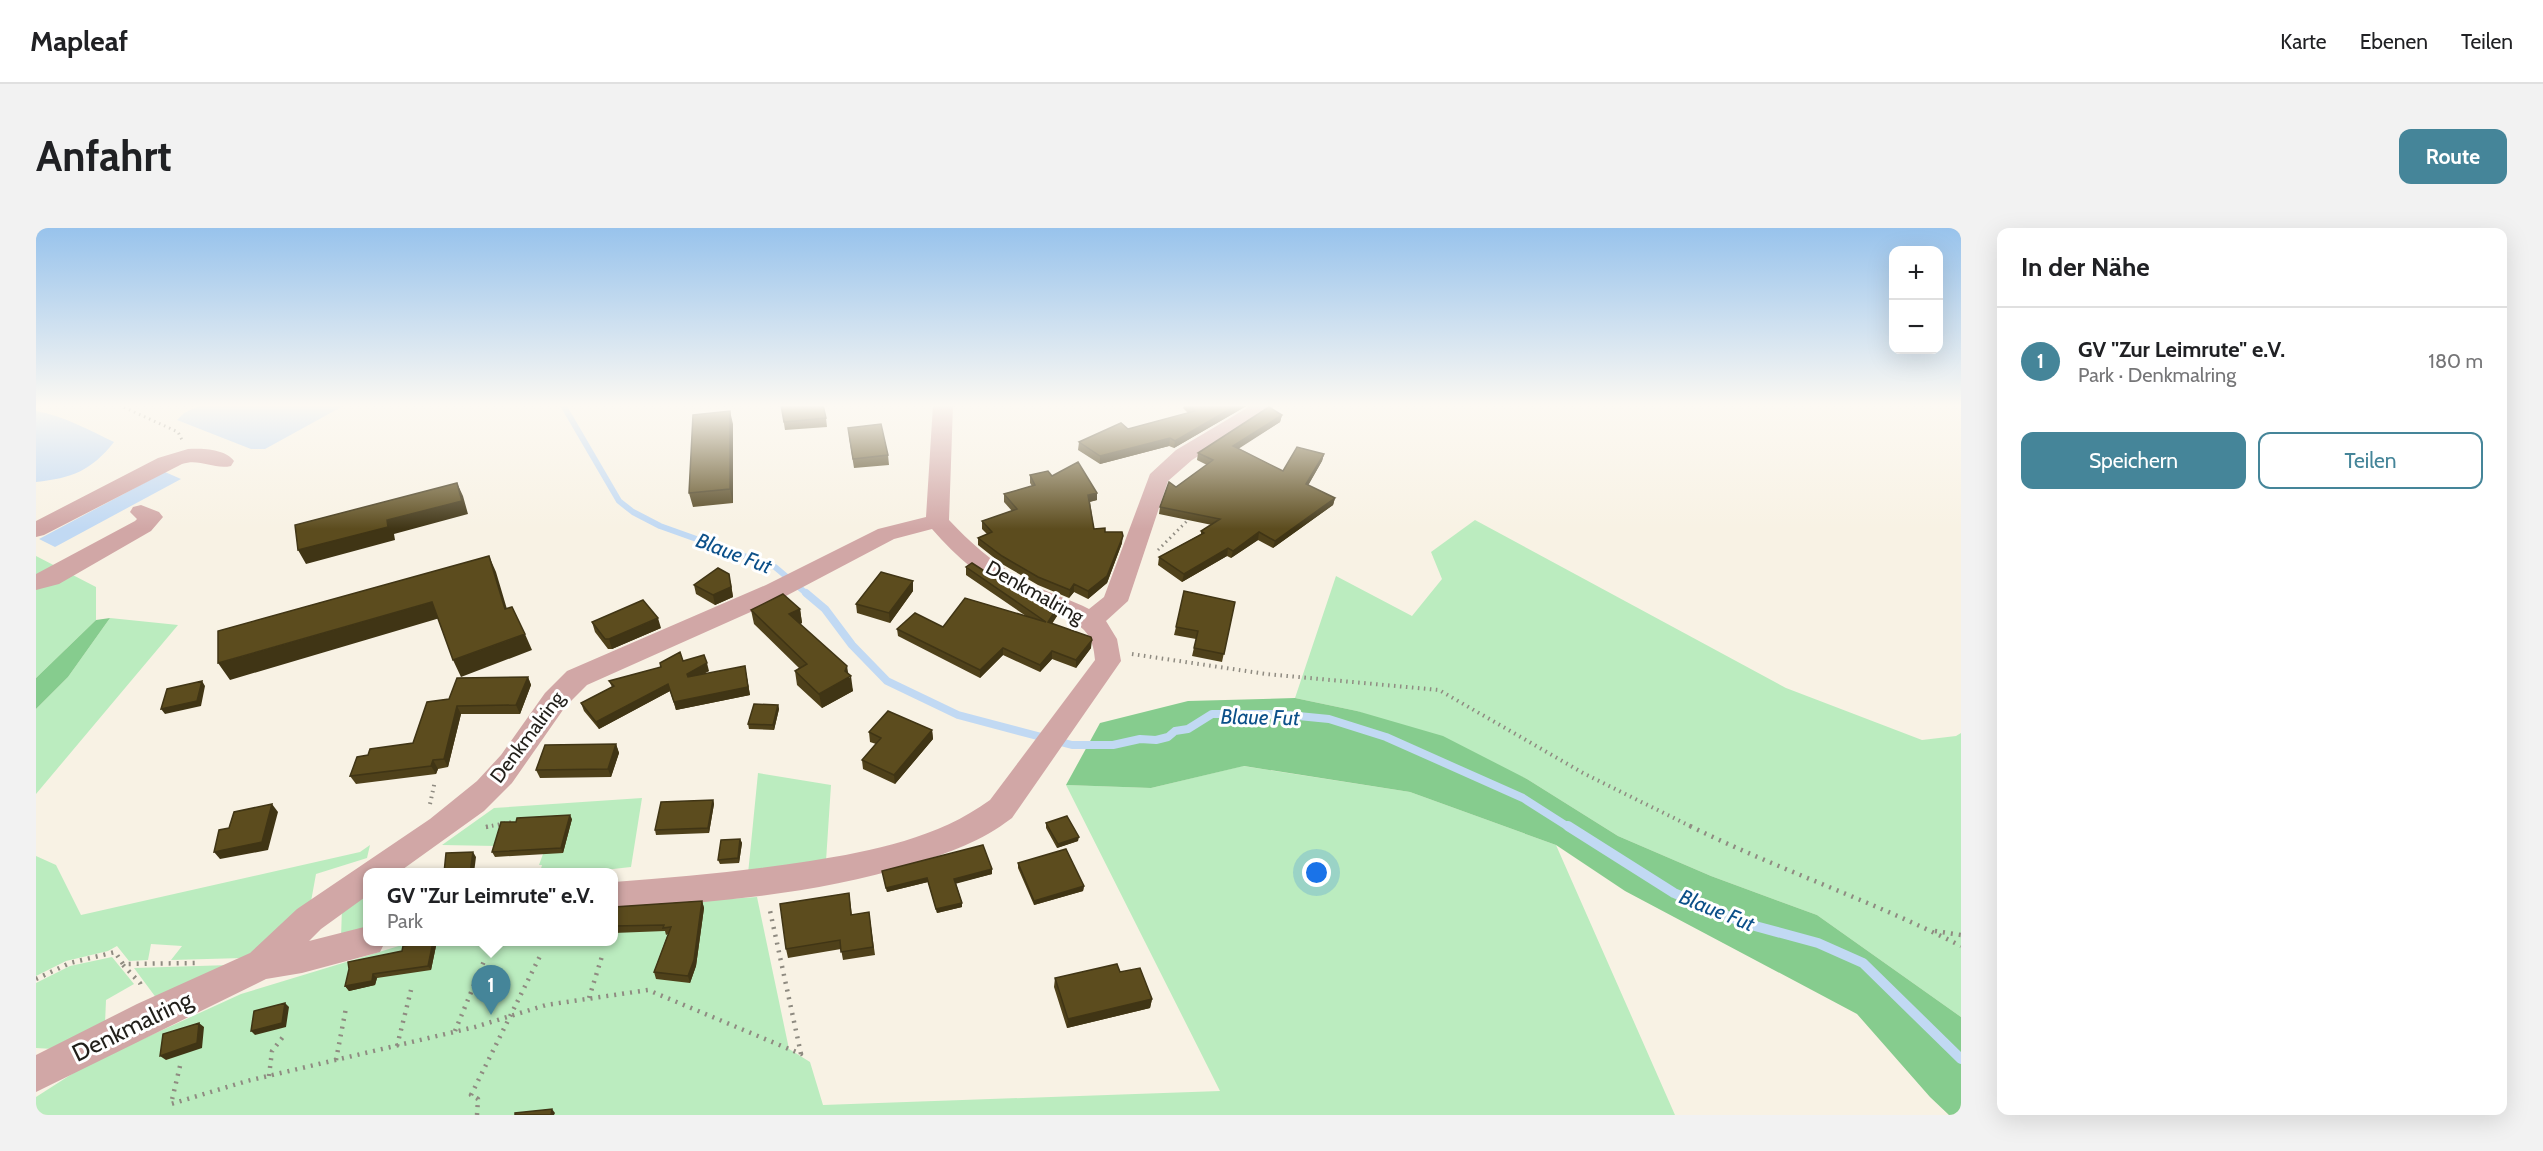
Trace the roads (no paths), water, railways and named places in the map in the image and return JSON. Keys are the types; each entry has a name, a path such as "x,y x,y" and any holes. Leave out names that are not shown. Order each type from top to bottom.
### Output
{"street":[{"path":"937,521 941,446"},
{"path":"1090,621 1115,601 1158,479 1184,455 1198,446"},
{"path":"36,530 166,463 187,455 201,453 223,461"},
{"path":"36,582 50,578 143,526 151,517 141,512"},
{"name":"Denkmalring","path":"381,868 482,795 518,755 560,691 576,678 775,591 886,534 937,521 953,541 988,569 1024,591 1090,621 1106,640 1108,661 1066,716 1001,809 978,826 950,839 867,865 765,882 618,896"},
{"name":"Denkmalring","path":"253,968 309,919 363,881"},
{"name":"Denkmalring","path":"36,1074 150,1016 253,968 363,942"}],"water":[{"path":"36,446 110,446 97,460 80,471 60,478 36,482"},
{"path":"244,446 270,446 265,449"},
{"path":"165,472 181,479 55,547 39,539"}],"waterway":[{"name":"Blaue Fut","path":"587,446 619,501 633,512 660,526 775,567 807,594"},
{"name":"Blaue Fut","path":"806,593 825,609 852,645 887,681 958,715 1072,745 1113,745 1140,739 1156,740 1168,737 1175,731 1188,729 1212,714 1278,714 1329,719 1386,737 1523,798 1570,828"},
{"name":"Blaue Fut","path":"1568,826 1674,893 1744,923 1818,943 1863,963 1961,1059"}],"place":[{"name":"GV \"Zur Leimrute\" e.V.","path":"491,1015"}]}
